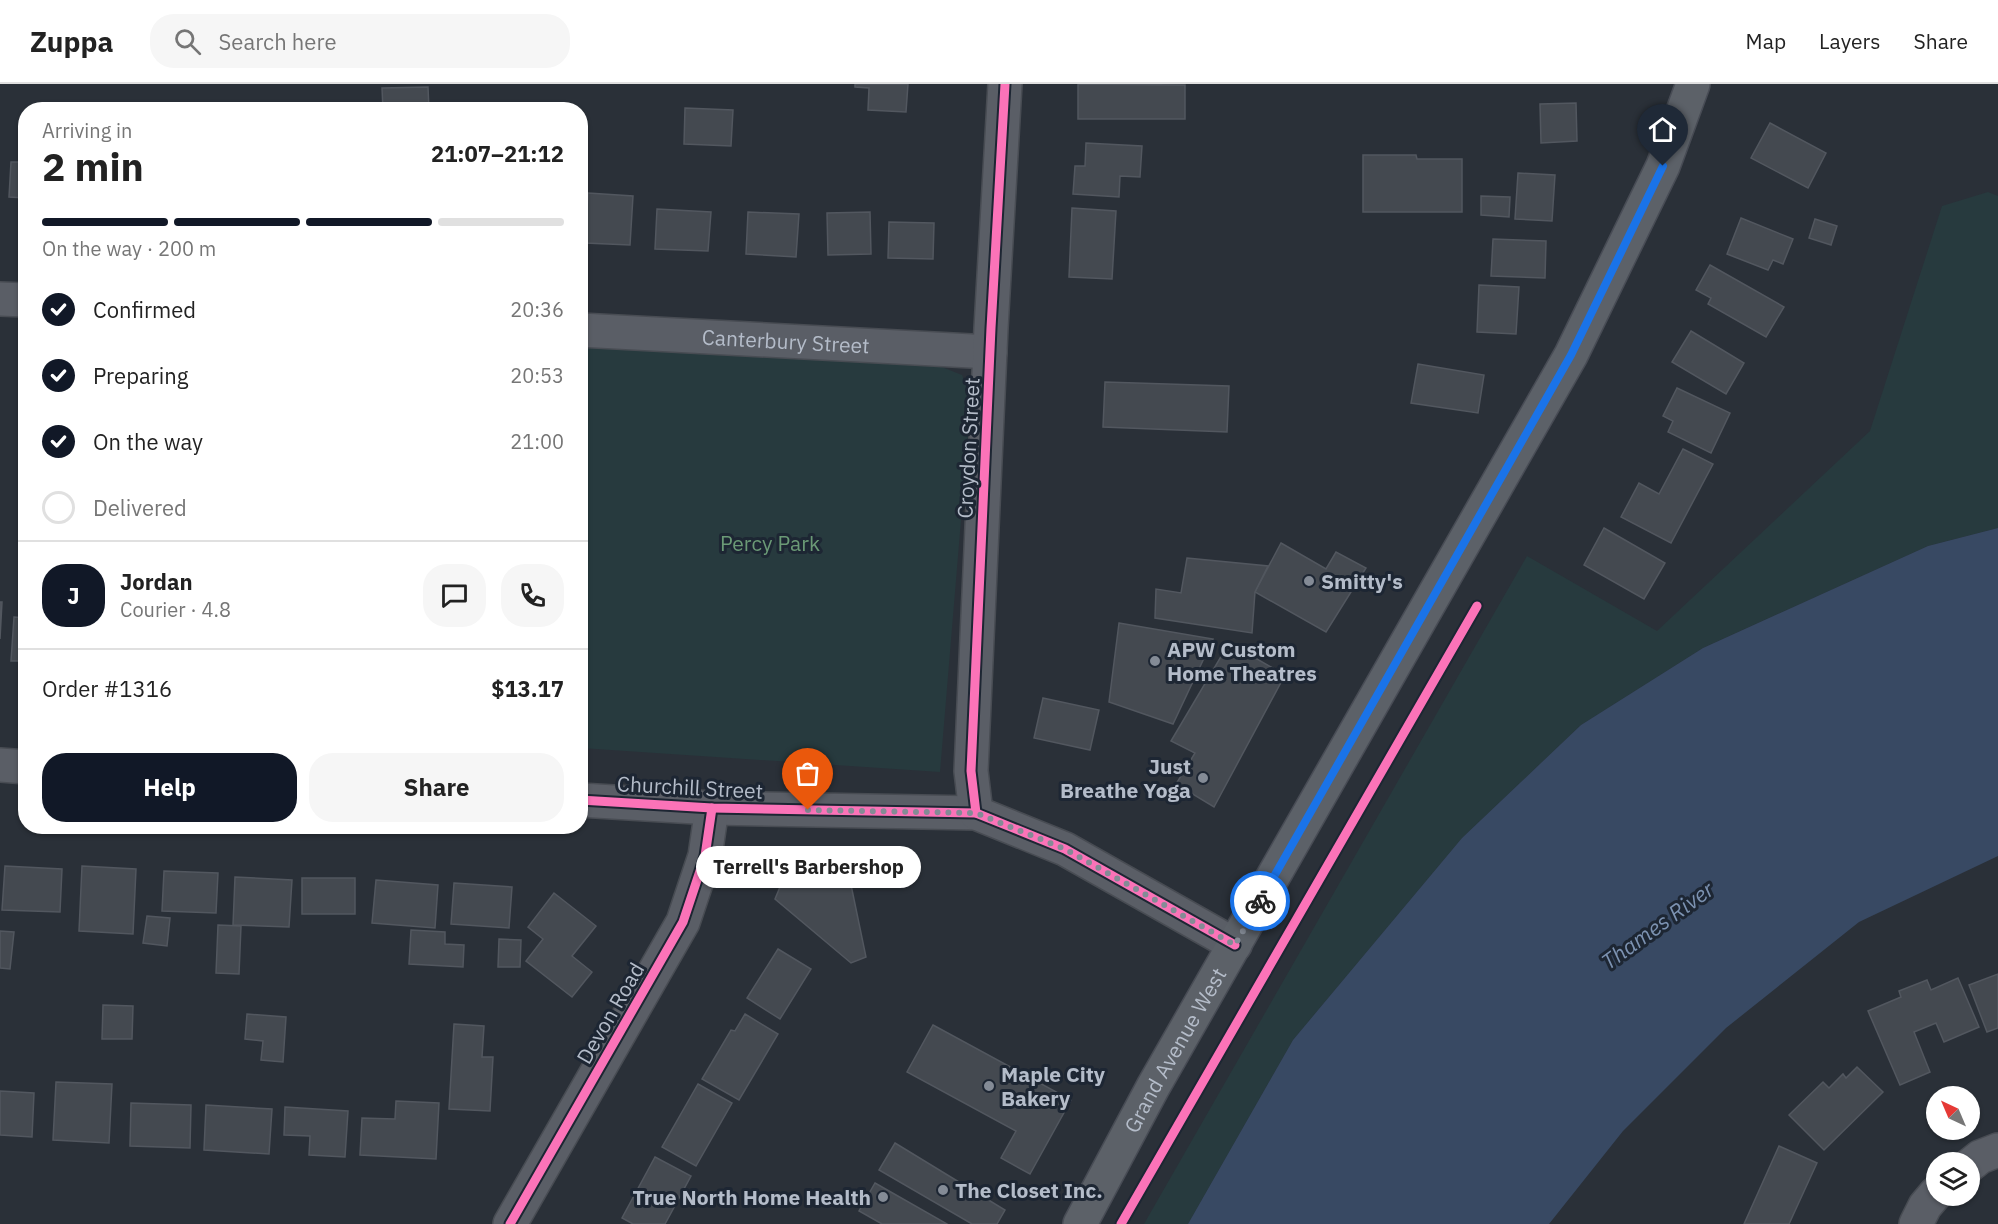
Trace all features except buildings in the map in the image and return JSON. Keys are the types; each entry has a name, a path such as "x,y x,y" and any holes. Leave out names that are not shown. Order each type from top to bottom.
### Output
{"main road":[{"name":"Grand Avenue West","path":"1080,1224 1153,1088 1571,355 1663,166 1693,84"}],"street":[{"name":"Croydon Street","path":"976,813 970,771 1005,84"},
{"path":"0,299 18,300"},
{"name":"Canterbury Street","path":"588,330 990,352"},
{"path":"0,765 18,766"},
{"name":"Churchill Street","path":"588,800 712,808 976,813 1065,849 1235,945"},
{"name":"Devon Road","path":"510,1224 683,922 705,856 712,808"},
{"path":"1980,1157 1998,1150"},
{"path":"1916,1224 1926,1205"}],"green space":[{"path":"1988,192 1998,196 1998,528 1928,546 1703,648 1581,725 1462,838 1293,1040 1188,1224 1144,1224 1527,556 1657,631 1870,431 1942,206"},
{"name":"Percy Park","path":"588,346 924,360 962,375 971,400 940,772 588,748"}],"water":[{"name":"Thames River","path":"1998,528 1998,856 1859,922 1726,1028 1623,1131 1549,1224 1188,1224 1293,1040 1462,838 1581,725 1703,648 1928,546"}],"cycle path":[{"path":"976,813 971,771 991,328 1005,84"},
{"path":"1121,1224 1477,606"},
{"path":"588,800 712,808 976,813 1065,849 1235,945"},
{"path":"510,1224 683,922 705,856 712,808"}],"way so far":[{"path":"808,810 976,813 1065,849 1235,945 1260,901"}],"place":[{"name":"Smitty's","path":"1309,581"},
{"name":"APW Custom Home Theatres","path":"1155,661"},
{"name":"Just Breathe Yoga","path":"1203,778"},
{"name":"Terrell's Barbershop","path":"808,810"},
{"name":"Maple City Bakery","path":"989,1086"},
{"name":"The Closet Inc.","path":"943,1190"},
{"name":"True North Home Health","path":"883,1197"}],"route":[{"path":"1260,901 1571,355 1663,166"}]}
